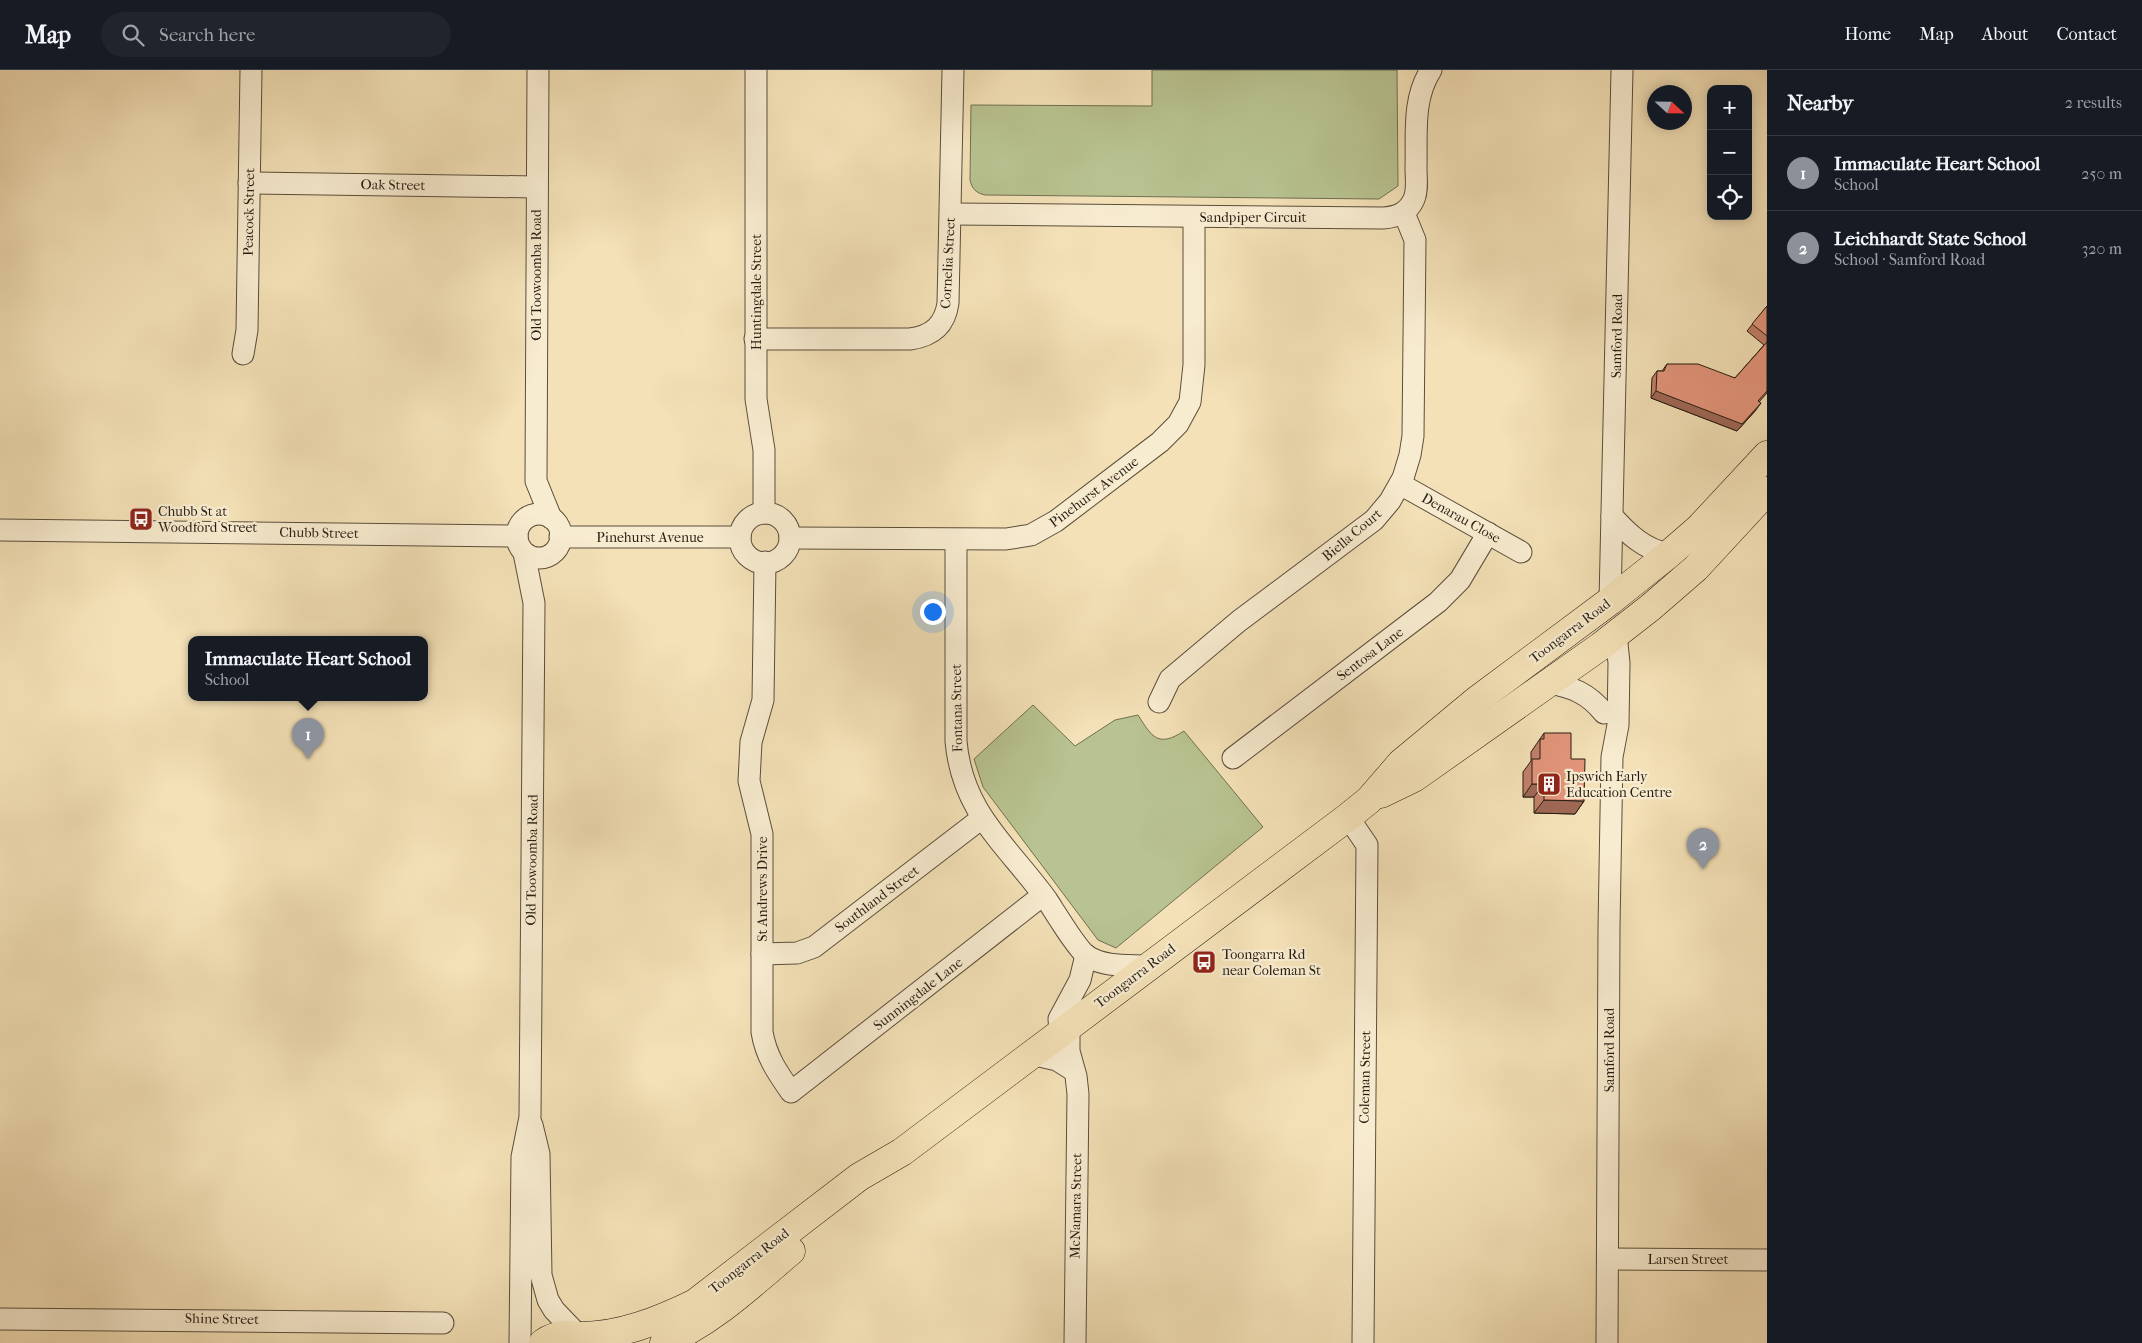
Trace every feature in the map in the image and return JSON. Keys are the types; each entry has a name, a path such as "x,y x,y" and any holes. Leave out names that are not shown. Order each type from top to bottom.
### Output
{"main road":[{"name":"Toongarra Road","path":"1359,808 1401,763 1477,700 1610,601 1669,554 1699,528 1767,455"},
{"name":"Toongarra Road","path":"543,1343 555,1336 584,1338 624,1331 673,1314 695,1303 859,1177 902,1152 1146,966 1359,808 1414,778 1611,638 1696,568 1767,491"},
{"name":"Samford Road","path":"1610,601 1611,638"},
{"name":"Toongarra Road","path":"664,1343 680,1336 724,1308 867,1188 902,1152"}],"street":[{"name":"Peacock Street","path":"243,354 247,330 251,70"},
{"name":"Old Toowoomba Road","path":"520,1343 522,1157 530,1117 534,603 522,536 536,481 538,70"},
{"name":"Huntingdale Street","path":"756,70 756,399 764,450 764,513"},
{"name":"Cornelia Street","path":"755,339 910,340 930,334 941,324 947,310 951,214 953,70"},
{"path":"1404,213 1416,193 1417,109 1422,88 1432,70"},
{"name":"Samford Road","path":"1610,601 1622,70"},
{"name":"Oak Street","path":"249,183 536,187"},
{"name":"Sandpiper Circuit","path":"951,214 1383,218 1404,213"},
{"name":"Biella Court","path":"1159,702 1170,679 1239,621 1368,525 1383,510 1400,484 1410,455 1413,430 1415,240 1404,213"},
{"name":"Pinehurst Avenue","path":"790,538 956,541 1019,538 1044,529 1160,442 1178,424 1190,402 1194,365 1194,217"},
{"name":"Old Toowoomba Road","path":"534,603 554,537 536,481"},
{"name":"Denarau Close","path":"1400,484 1522,552"},
{"path":"764,513 779,518 785,523 790,538 788,546 779,558 765,562 750,558 745,552 740,537 750,518 764,513"},
{"path":"537,515 554,537 537,558 522,536 537,515"},
{"path":"1612,516 1631,537 1658,552 1669,554"},
{"name":"Chubb Street","path":"0,530 522,536"},
{"name":"Sentosa Lane","path":"1233,758 1438,602 1460,580 1488,533"},
{"name":"Pinehurst Avenue","path":"554,537 740,537"},
{"name":"Fontana Street","path":"956,541 957,762 964,786 982,818 1043,895 1086,955"},
{"name":"St Andrews Drive","path":"765,562 763,700 751,742 749,772 750,792 762,834 762,1032 765,1048 772,1066 791,1092"},
{"name":"Samford Road","path":"1611,638 1604,712 1612,757"},
{"name":"Samford Road","path":"1607,1343 1612,757 1618,725 1618,663 1611,638"},
{"path":"1548,683 1565,686 1586,694 1604,712"},
{"name":"Coleman Street","path":"1359,808 1367,844 1363,1343"},
{"name":"Southland Street","path":"762,954 797,953 814,947 982,818"},
{"name":"Sunningdale Lane","path":"791,1092 1043,895"},
{"path":"1065,1028 1059,1019 1080,980 1086,955 1110,965 1146,966"},
{"name":"McNamara Street","path":"1065,1028 1073,1070 1076,1076 1078,1094 1075,1343"},
{"path":"1031,1054 1057,1060 1073,1070"},
{"name":"Old Toowoomba Road","path":"530,1117 538,1154 541,1275 554,1310 584,1338"},
{"name":"Larsen Street","path":"1608,1259 1767,1260"},
{"name":"Shine Street","path":"0,1319 443,1323"}],"green space":[{"path":"1152,70 1397,70 1398,186 1379,199 985,195 973,188 970,180 971,105 1152,106"},
{"path":"1033,705 1075,746 1115,720 1138,715 1147,729 1156,738 1168,739 1184,731 1263,827 1116,948 1098,940 983,787 974,759"}],"building":[{"path":"1767,306 1767,336 1752,324"},
{"path":"1767,342 1767,391 1758,401 1761,403 1742,424 1656,391 1657,371 1664,371 1667,364 1698,364 1735,378"},
{"name":"Ipswich Early Education Centre","path":"1544,733 1571,733 1571,759 1585,759 1584,801 1544,800 1544,784 1532,784 1532,759 1540,759 1540,739 1544,739"}],"place":[{"name":"Chubb St at Woodford Street","path":"141,519"},
{"name":"Immaculate Heart School","path":"308,759"},
{"name":"Ipswich Early Education Centre","path":"1549,784"},
{"name":"Leichhardt State School","path":"1703,869"},
{"name":"Toongarra Rd near Coleman St","path":"1204,962"}]}
